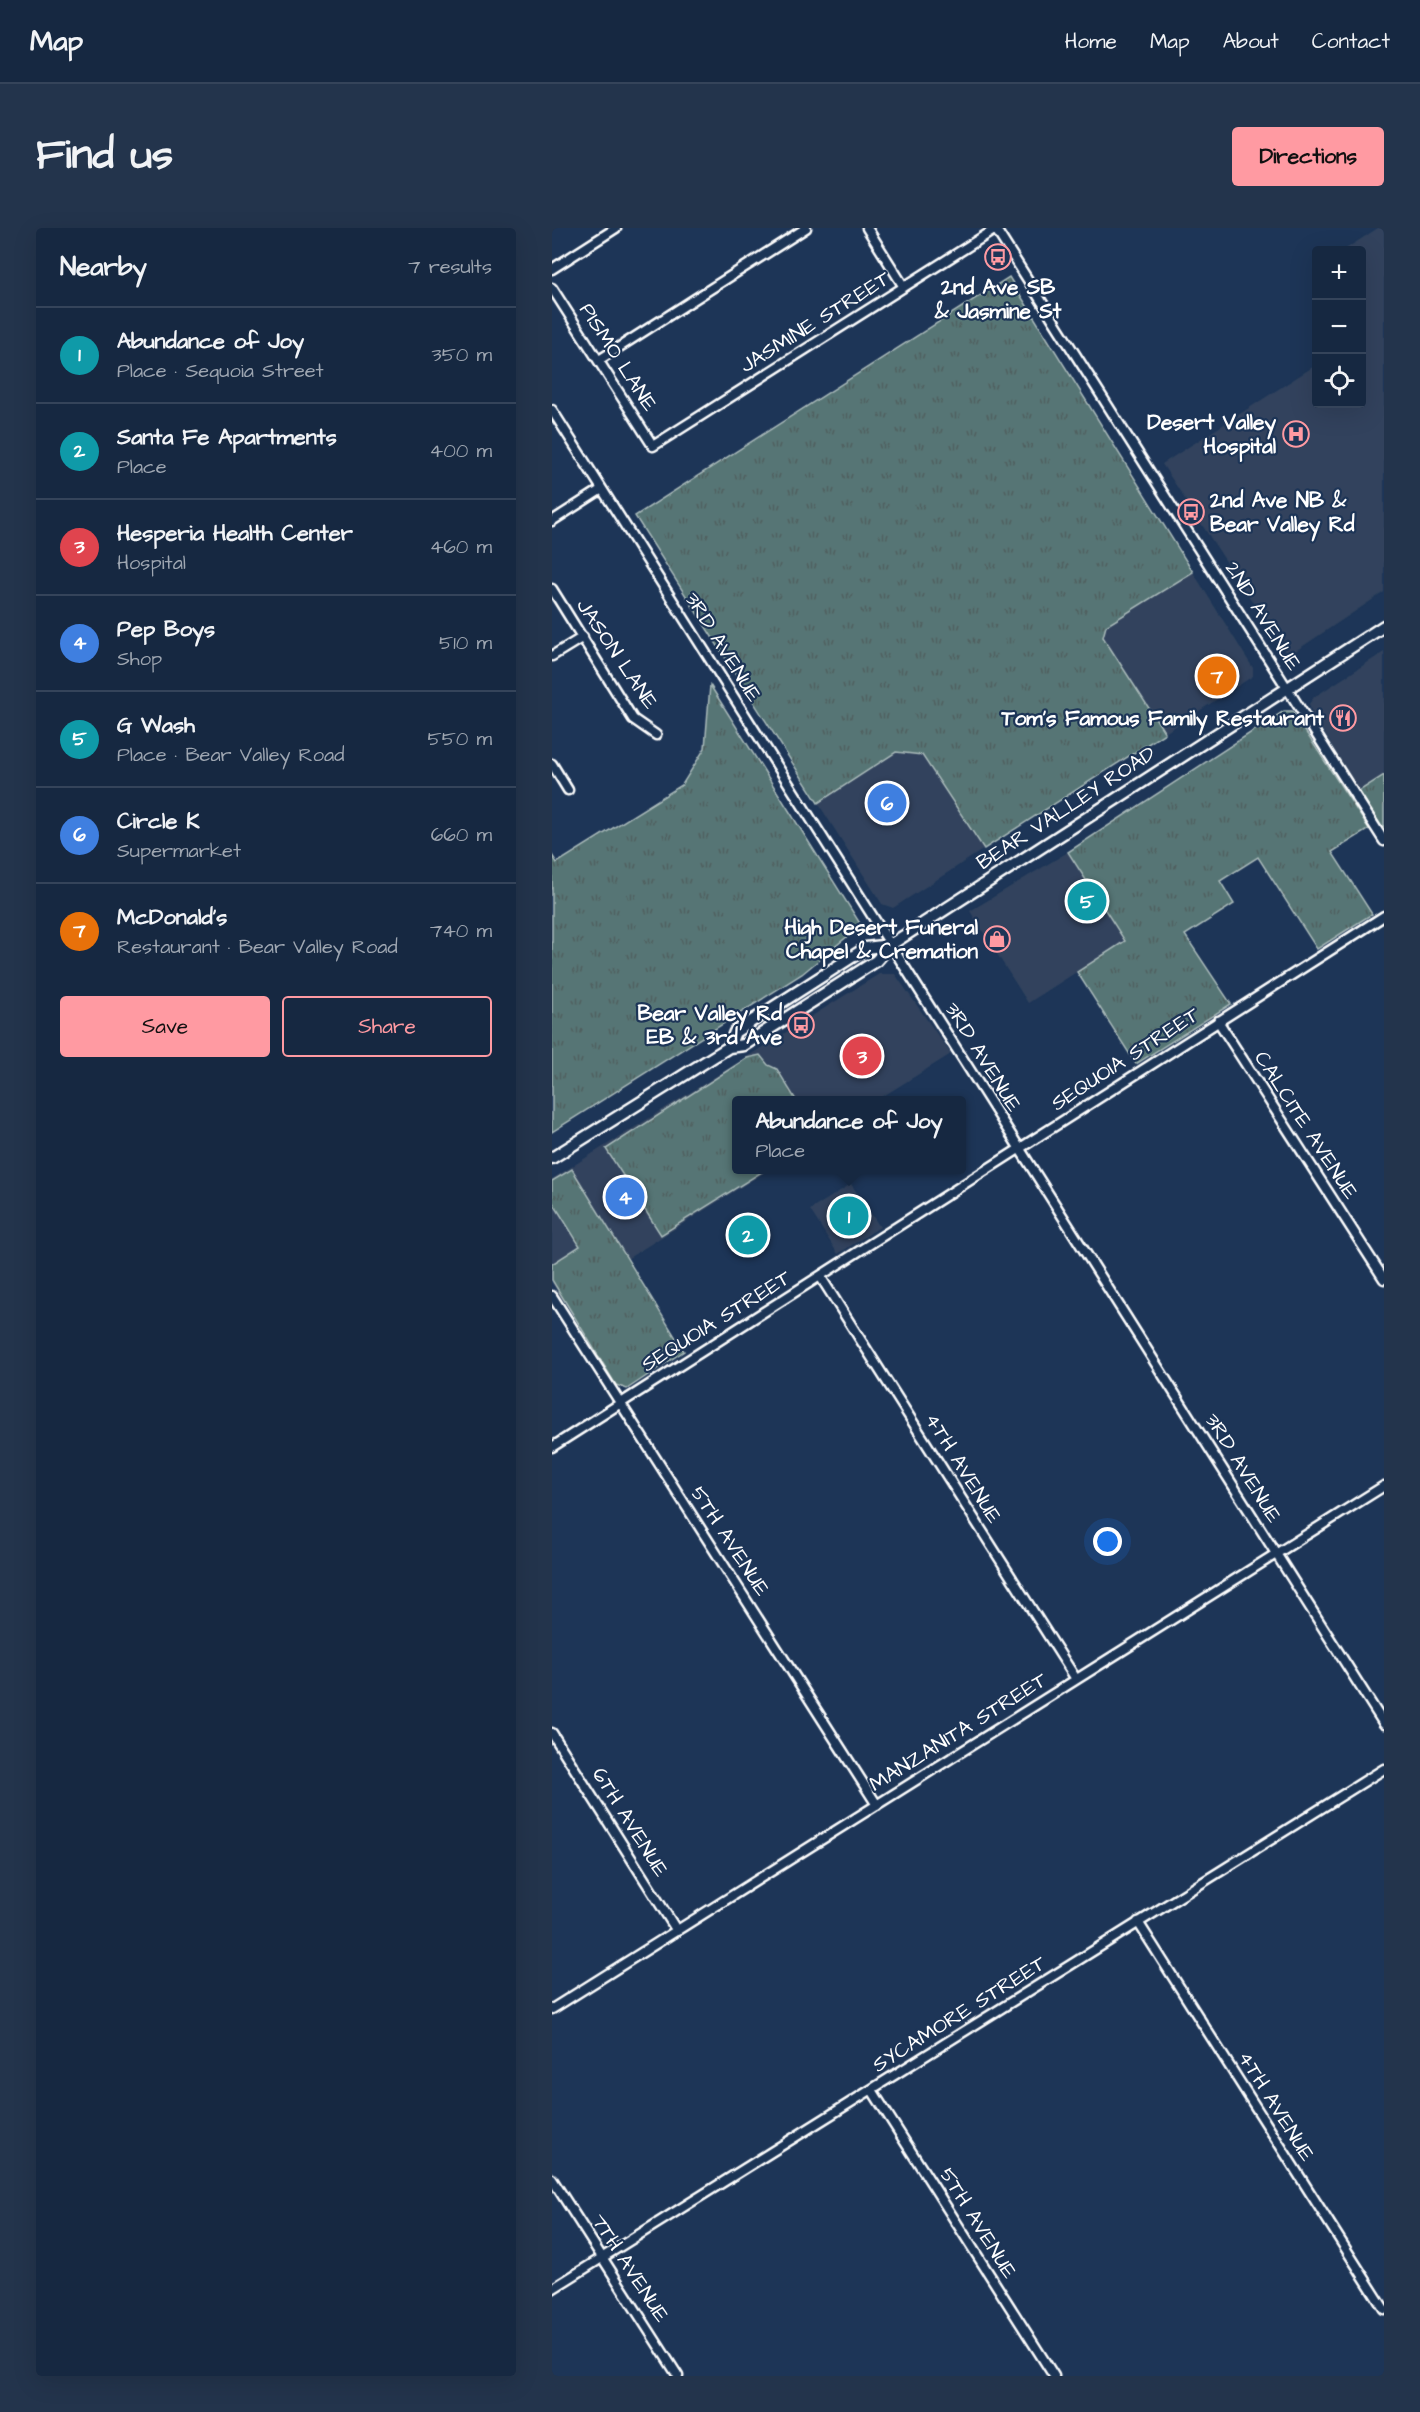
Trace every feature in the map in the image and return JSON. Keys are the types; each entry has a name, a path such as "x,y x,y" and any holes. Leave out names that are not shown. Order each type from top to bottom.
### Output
{"main road":[{"name":"BEAR VALLEY ROAD","path":"552,1158 729,1047 744,1045 876,961 890,945 1384,626"},
{"name":"BEAR VALLEY ROAD","path":"729,1047 735,1032 866,948 890,945"}],"street":[{"path":"552,269 616,228"},
{"path":"599,360 806,228"},
{"path":"867,228 904,287"},
{"name":"JASMINE STREET","path":"653,446 996,228"},
{"name":"2ND AVENUE","path":"996,228 1384,842"},
{"name":"PISMO LANE","path":"552,288 653,446"},
{"name":"3RD AVENUE","path":"552,410 1384,1724"},
{"path":"552,521 602,489"},
{"name":"JASON LANE","path":"552,589 633,719 656,735"},
{"path":"552,656 583,637"},
{"path":"552,764 568,790"},
{"name":"SEQUOIA STREET","path":"552,1447 1384,916"},
{"name":"CALCITE AVENUE","path":"1218,1021 1384,1279"},
{"name":"4TH AVENUE","path":"820,1276 1076,1679"},
{"name":"5TH AVENUE","path":"552,1296 877,1805"},
{"name":"MANZANITA STREET","path":"552,2009 1384,1486"},
{"name":"6TH AVENUE","path":"552,1733 677,1931"},
{"name":"SYCAMORE STREET","path":"552,2289 1384,1769"},
{"name":"4TH AVENUE","path":"1138,1922 1384,2309"},
{"name":"5TH AVENUE","path":"872,2090 1054,2376"},
{"name":"7TH AVENUE","path":"552,2179 678,2376"}],"shaded area":[{"name":"Desert Valley Hospital","path":"1378,228 1384,228 1384,592 1288,656 1162,464 1312,368 1312,408 1366,408 1366,246 1350,246"},
{"path":"1193,572 1253,668 1253,676 1165,733 1103,637 1106,626"},
{"path":"1384,652 1384,775 1359,791 1309,704 1314,697"},
{"path":"896,752 922,755 984,849 893,908 882,904 818,803"},
{"path":"1068,852 1125,941 1028,1003 970,911"},
{"path":"879,974 895,974 951,1054 883,1096 732,1096 732,1174 762,1174 562,1300 552,1283 552,1179"},
{"path":"851,1184 880,1227 838,1254 810,1210"}],"green space":[{"path":"1009,277 1193,572 1106,626 1103,637 1165,733 984,849 922,755 896,752 818,803 635,516"},
{"path":"710,685 861,925 802,974 552,1132 552,855 557,863 682,785 705,748"},
{"path":"1284,711 1292,711 1369,829 1332,852 1372,914 1317,949 1258,857 1220,881 1234,904 1185,935 1231,1004 1136,1064 1077,972 1125,941 1068,852"},
{"path":"1384,775 1384,831 1359,791"},
{"path":"760,1055 768,1065 777,1069 794,1096 732,1096 732,1174 759,1174 661,1235 606,1149 747,1058"},
{"path":"572,1169 684,1351 627,1389 616,1385 552,1280 552,1264 580,1246 552,1201 552,1181"}],"place":[{"name":"2nd Ave SB & Jasmine St","path":"998,257"},
{"name":"Desert Valley Hospital","path":"1296,434"},
{"name":"2nd Ave NB & Bear Valley Rd","path":"1191,512"},
{"name":"McDonald's","path":"1217,676"},
{"name":"Tom's Famous Family Restaurant","path":"1343,718"},
{"name":"Circle K","path":"887,803"},
{"name":"G Wash","path":"1087,901"},
{"name":"High Desert Funeral Chapel & Cremation","path":"997,939"},
{"name":"Bear Valley Rd EB & 3rd Ave","path":"801,1025"},
{"name":"Hesperia Health Center","path":"862,1056"},
{"name":"Pep Boys","path":"625,1197"},
{"name":"Abundance of Joy","path":"849,1216"},
{"name":"Santa Fe Apartments","path":"748,1235"}]}
